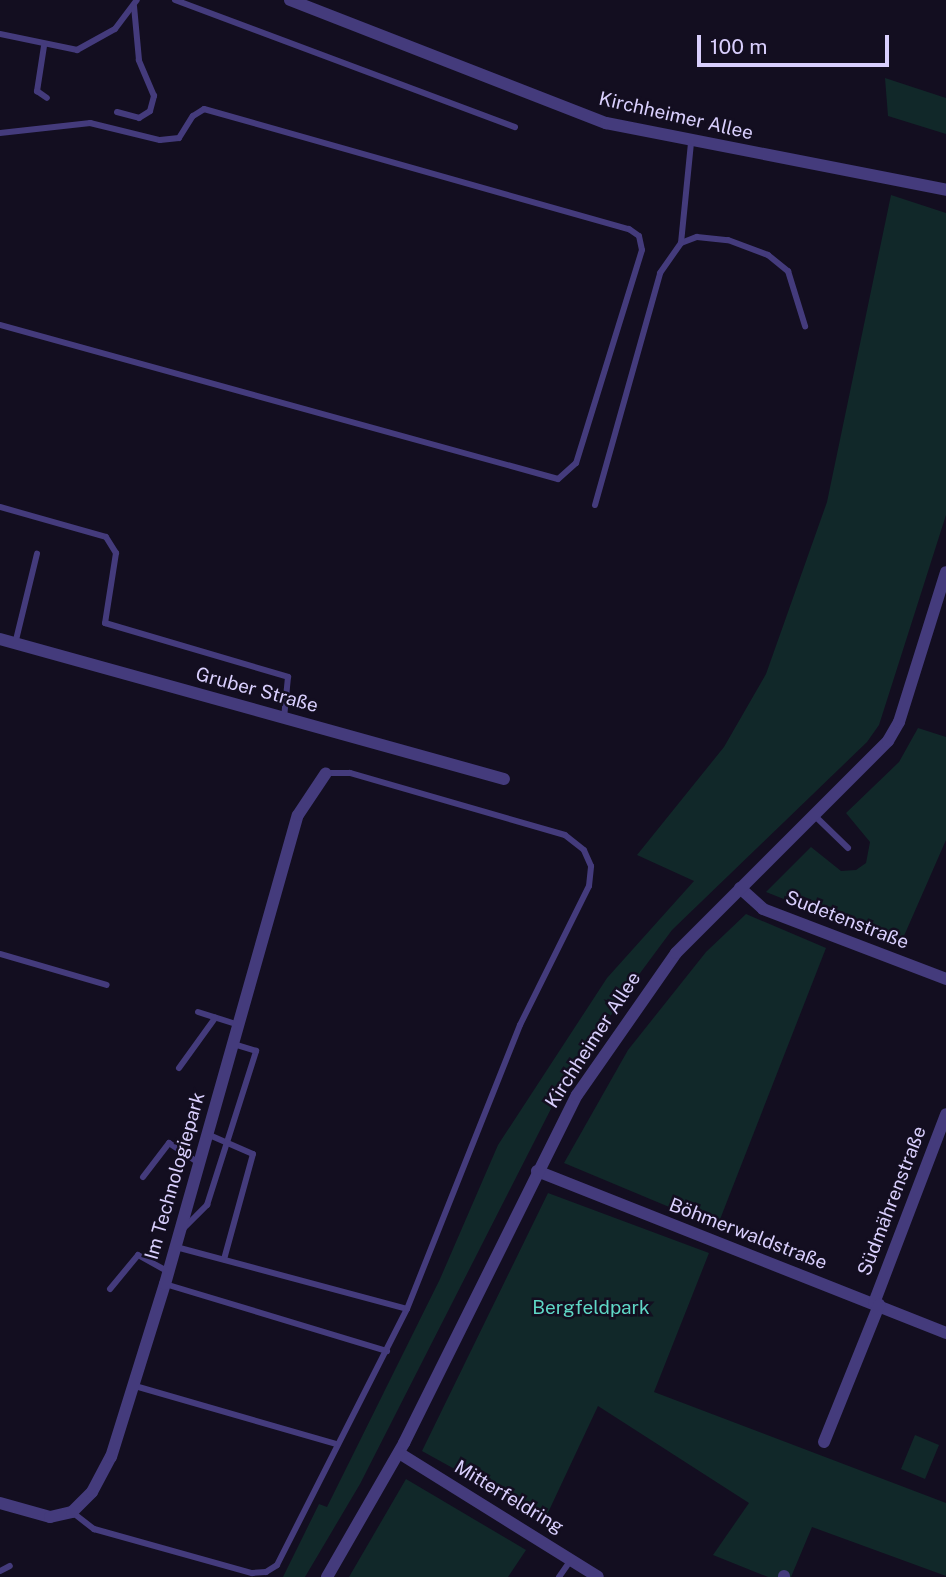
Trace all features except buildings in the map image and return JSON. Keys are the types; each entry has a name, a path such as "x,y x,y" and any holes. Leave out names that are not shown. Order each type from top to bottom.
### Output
{"street":[{"name":"Kirchheimer Allee","path":"290,0 606,123 691,142 946,190"},
{"name":"Kirchheimer Allee","path":"327,1577 399,1454 577,1095 646,990 740,888 888,741 899,722 945,581"},
{"name":"Gruber Straße","path":"0,639 504,779"},
{"name":"Im Technologiepark","path":"72,1512 92,1492 111,1457 167,1278 298,815 326,773"},
{"name":"Sudetenstraße","path":"740,888 763,909 946,979"},
{"name":"Südmährenstraße","path":"824,1442 946,1114"},
{"name":"Böhmerwaldstraße","path":"537,1171 946,1333"},
{"name":"Mitterfeldring","path":"399,1454 572,1558 597,1577"},
{"path":"0,1503 50,1517 72,1512"}],"lane":[{"path":"174,0 515,127"},
{"path":"0,34 44,46 77,50 115,29 136,3"},
{"path":"117,112 139,118 150,111 154,96 139,60 136,3"},
{"path":"44,46 37,91 47,98"},
{"path":"0,133 90,123 160,140 179,138 192,116 204,109 629,229 639,236 642,250 576,463 558,479 0,325"},
{"path":"595,505 660,273 681,243 691,142"},
{"path":"681,243 696,237 728,240 768,255 788,271 805,326"},
{"path":"0,507 106,537 116,553 105,623 290,678 284,718"},
{"path":"15,644 37,554"},
{"path":"72,1512 94,1529 252,1573 266,1572 276,1565 407,1309 520,1025 589,886 591,866 584,850 565,835 350,773 326,773"},
{"path":"815,816 848,848"},
{"path":"0,954 107,985"},
{"path":"198,1012 239,1025"},
{"path":"179,1068 215,1018"},
{"path":"179,1233 207,1205 256,1051 233,1044"},
{"path":"207,1134 228,1140 253,1154 224,1259"},
{"path":"144,1177 169,1143 199,1163"},
{"path":"176,1247 407,1309"},
{"path":"110,1289 138,1255 167,1278 387,1351"},
{"path":"135,1386 337,1444"},
{"path":"559,1577 572,1558"},
{"path":"0,1571 10,1566"}],"green space":[{"path":"885,78 946,98 946,134 888,116"},
{"path":"891,195 946,213 946,515 879,725 867,742 672,930 629,988 558,1095 360,1484 305,1577 283,1577 319,1504 327,1507 440,1279 498,1145 607,978 694,881 637,855 724,747 766,674 827,502"},
{"path":"918,728 946,737 946,840 900,945 766,892 811,847 841,871 856,870 866,863 870,842 846,813 899,762"},
{"path":"746,914 826,948 717,1227 564,1163 628,1050 706,952"},
{"name":"Bergfeldpark","path":"548,1193 709,1253 654,1392 946,1503 946,1576 812,1527 791,1577 768,1577 713,1555 749,1503 598,1406 545,1519 422,1451"},
{"path":"915,1435 939,1445 925,1479 901,1469"},
{"path":"406,1479 526,1550 508,1577 349,1577"}]}
